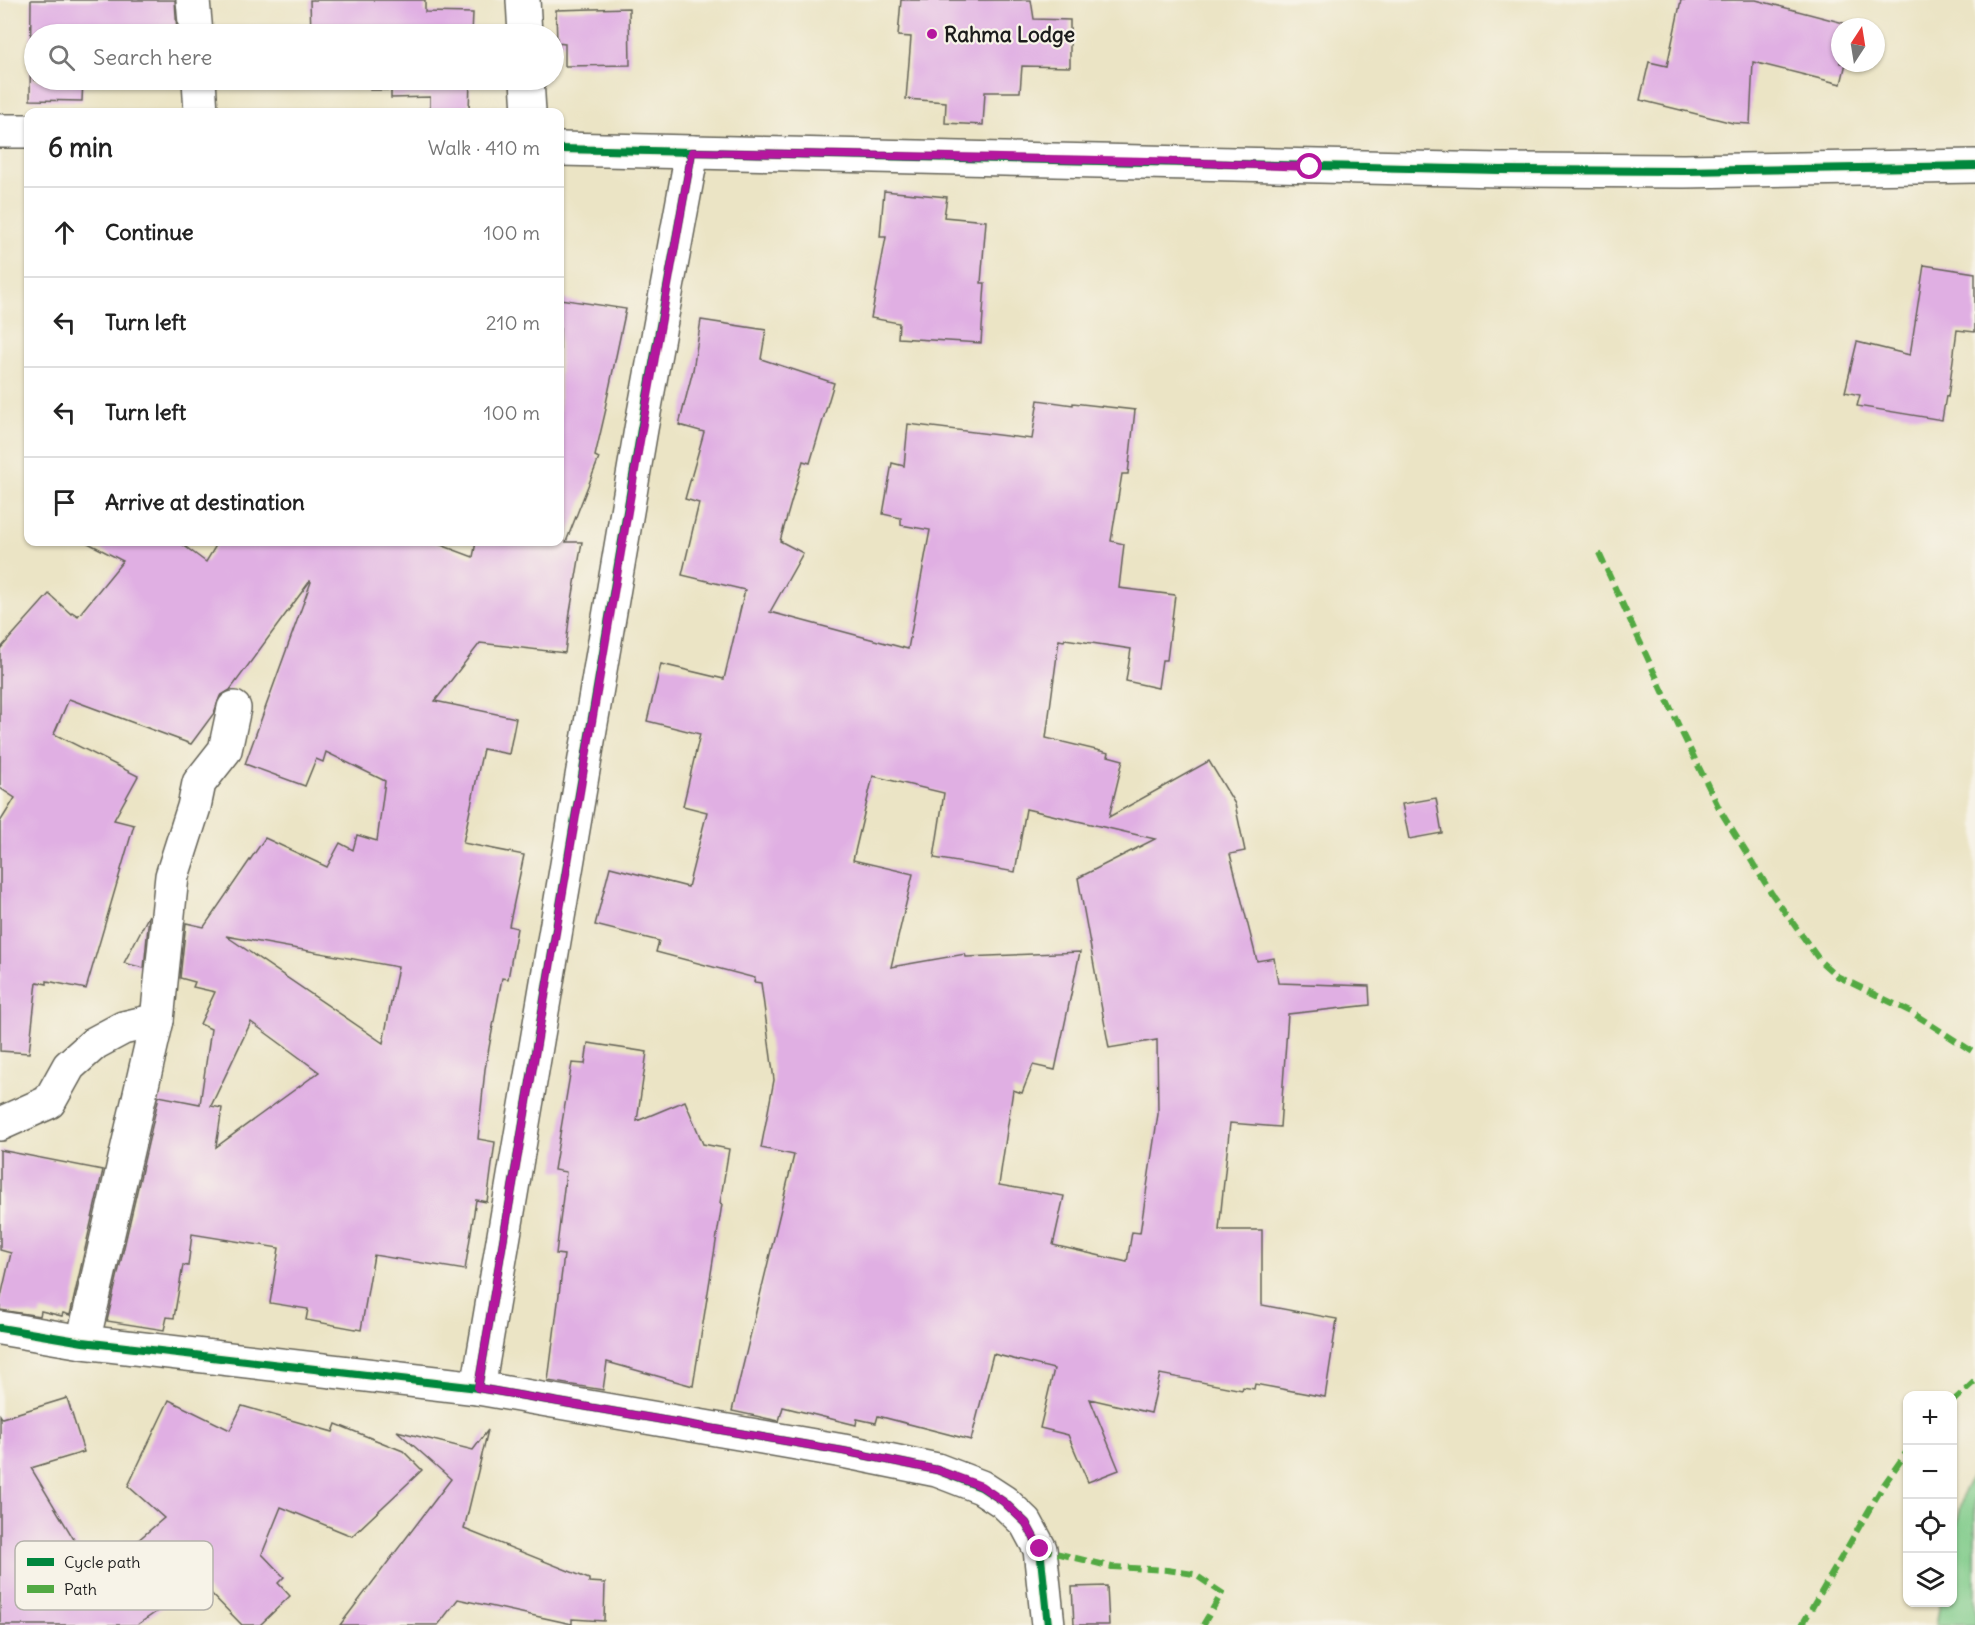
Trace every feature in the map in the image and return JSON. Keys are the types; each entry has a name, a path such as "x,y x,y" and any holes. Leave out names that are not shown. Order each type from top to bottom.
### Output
{"street":[{"path":"193,0 195,24"},
{"path":"523,0 524,24"},
{"path":"200,90 201,108"},
{"path":"528,90 529,108"},
{"path":"0,131 24,131"},
{"path":"564,149 1500,170 1684,171 1975,166"},
{"path":"478,1388 639,441 692,152"},
{"path":"82,1342 157,1020 172,876 194,807 199,783 225,750 234,708"},
{"path":"0,1124 49,1102 69,1066 94,1043 123,1028 157,1020"},
{"path":"0,1328 82,1342 478,1388 843,1451 937,1470 981,1486 1004,1502 1026,1523 1040,1549 1048,1625"}],"green space":[{"path":"1975,1469 1975,1625 1936,1625 1939,1607 1957,1607 1957,1525 1964,1490"}],"building":[{"path":"31,0 175,0 176,24 31,24"},
{"path":"310,0 425,0 425,12 473,13 472,24 311,24"},
{"path":"901,0 1031,0 1034,19 1070,20 1070,67 1022,66 1020,92 985,92 983,125 945,123 946,102 906,99 911,37 898,36"},
{"path":"1681,0 1756,0 1831,20 1831,72 1844,72 1841,84 1753,62 1750,124 1733,123 1640,100 1649,62 1667,66"},
{"path":"629,8 630,65 565,66 564,24 556,24 556,10"},
{"path":"30,90 83,90 82,101 30,100"},
{"path":"391,90 470,90 469,108 430,108 430,97 391,98"},
{"path":"884,191 947,197 944,217 986,221 981,283 985,283 981,343 898,338 899,323 871,318 886,237 880,237"},
{"path":"1924,265 1975,273 1975,332 1957,330 1948,397 1946,396 1942,420 1857,406 1860,395 1845,392 1857,342 1910,355"},
{"path":"564,300 626,309 595,456 599,458 566,542 582,542 565,653 480,643 435,701 516,718 509,754 483,749 463,843 524,855 509,926 517,928 508,979 502,978 485,1069 478,1139 495,1142 487,1202 476,1200 465,1270 374,1255 361,1330 306,1320 308,1309 270,1303 279,1248 192,1234 188,1266 183,1265 174,1318 167,1317 164,1330 107,1321 159,1096 200,1104 211,1029 200,1024 215,992 193,987 195,982 180,978 186,923 204,927 265,838 327,867 340,843 353,850 357,835 377,841 385,781 326,752 323,762 316,759 305,786 245,764 310,581 230,690 220,696 214,713 191,744 69,699 54,734 138,776 114,820 134,825 86,989 47,981 47,984 37,982 29,1053 0,1051 0,822 15,798 0,788 0,649 49,594 71,614 72,612 78,616 123,561 94,546 184,546 206,562 216,546 444,546 473,557 475,546 564,546","holes":["226,936 398,967 383,1043","251,1022 319,1072 216,1147 222,1108 211,1106"]},
{"path":"701,320 766,330 761,359 834,383 810,463 803,461 780,541 803,553 770,612 908,649 930,530 901,525 901,518 883,514 892,463 904,466 908,424 1032,439 1038,400 1135,410 1128,474 1122,474 1111,541 1124,544 1119,588 1175,595 1167,660 1162,660 1158,688 1126,681 1131,649 1059,640 1046,738 1109,753 1108,756 1123,760 1109,817 1209,761 1235,804 1245,851 1230,854 1257,961 1274,958 1278,983 1369,986 1370,1005 1288,1014 1280,1127 1230,1123 1219,1230 1262,1230 1262,1305 1337,1319 1325,1397 1255,1384 1254,1389 1243,1387 1242,1390 1160,1374 1151,1413 1090,1399 1119,1470 1088,1482 1068,1435 1040,1428 1054,1369 993,1354 971,1440 878,1416 876,1423 857,1419 856,1425 783,1407 779,1421 732,1411 794,1155 761,1148 774,1080 761,983 754,982 755,978 656,952 659,941 595,925 610,867 688,887 707,812 683,806 700,734 647,721 661,664 724,679 745,590 682,575 699,503 685,499 704,432 679,425 693,370","holes":["873,776 944,793 934,858 1015,872 1026,809 1155,839 1078,878 1109,1048 1157,1040 1158,1114 1140,1233 1132,1232 1127,1262 1053,1245 1064,1196 999,1185 1013,1090 1022,1093 1033,1065 1055,1070 1080,952 966,957 965,954 891,967 913,874 853,860"]},
{"path":"1436,798 1442,833 1409,839 1402,804"},
{"path":"149,915 144,968 124,963"},
{"path":"588,1043 647,1052 637,1121 685,1101 703,1144 729,1149 693,1386 607,1362 603,1390 548,1381 564,1255 556,1254 566,1172 554,1170 572,1063 585,1064"},
{"path":"0,1150 103,1170 70,1315 63,1313 62,1316 41,1311 40,1316 0,1310 11,1253 0,1250"},
{"path":"67,1398 84,1452 31,1468 75,1541 15,1541 15,1610 159,1610 137,1625 0,1625 0,1415 2,1418"},
{"path":"169,1400 230,1430 242,1406 333,1432 336,1424 403,1451 422,1470 352,1536 281,1507 262,1554 284,1577 278,1583 290,1596 260,1625 242,1625 213,1595 213,1541 137,1541 164,1518 128,1486"},
{"path":"488,1430 464,1529 589,1579 589,1582 605,1583 604,1621 572,1619 572,1624 458,1599 438,1625 340,1625 451,1479 397,1431 473,1450"},
{"path":"1107,1586 1109,1625 1074,1625 1072,1587"}],"marked path":[{"path":"1599,553 1721,812 1772,894 1821,962 1837,976 1911,1012 1975,1053"},
{"path":"1957,1397 1975,1381"},
{"path":"1802,1625 1883,1486 1903,1457"},
{"path":"1040,1549 1112,1567 1194,1574 1222,1593 1203,1625"}],"cycle path":[{"path":"564,149 1500,170 1684,171 1975,166"},
{"path":"478,1388 641,429 692,152"},
{"path":"0,1328 83,1342 478,1388 843,1451 937,1470 981,1487 1004,1502 1026,1523 1040,1549 1048,1625"}],"place":[{"name":"Rahma Lodge","path":"932,34"}],"route":[{"path":"1040,1549 1026,1523 1004,1502 981,1486 937,1470 843,1451 478,1388 642,429 692,152 1148,161 1310,167"}]}
